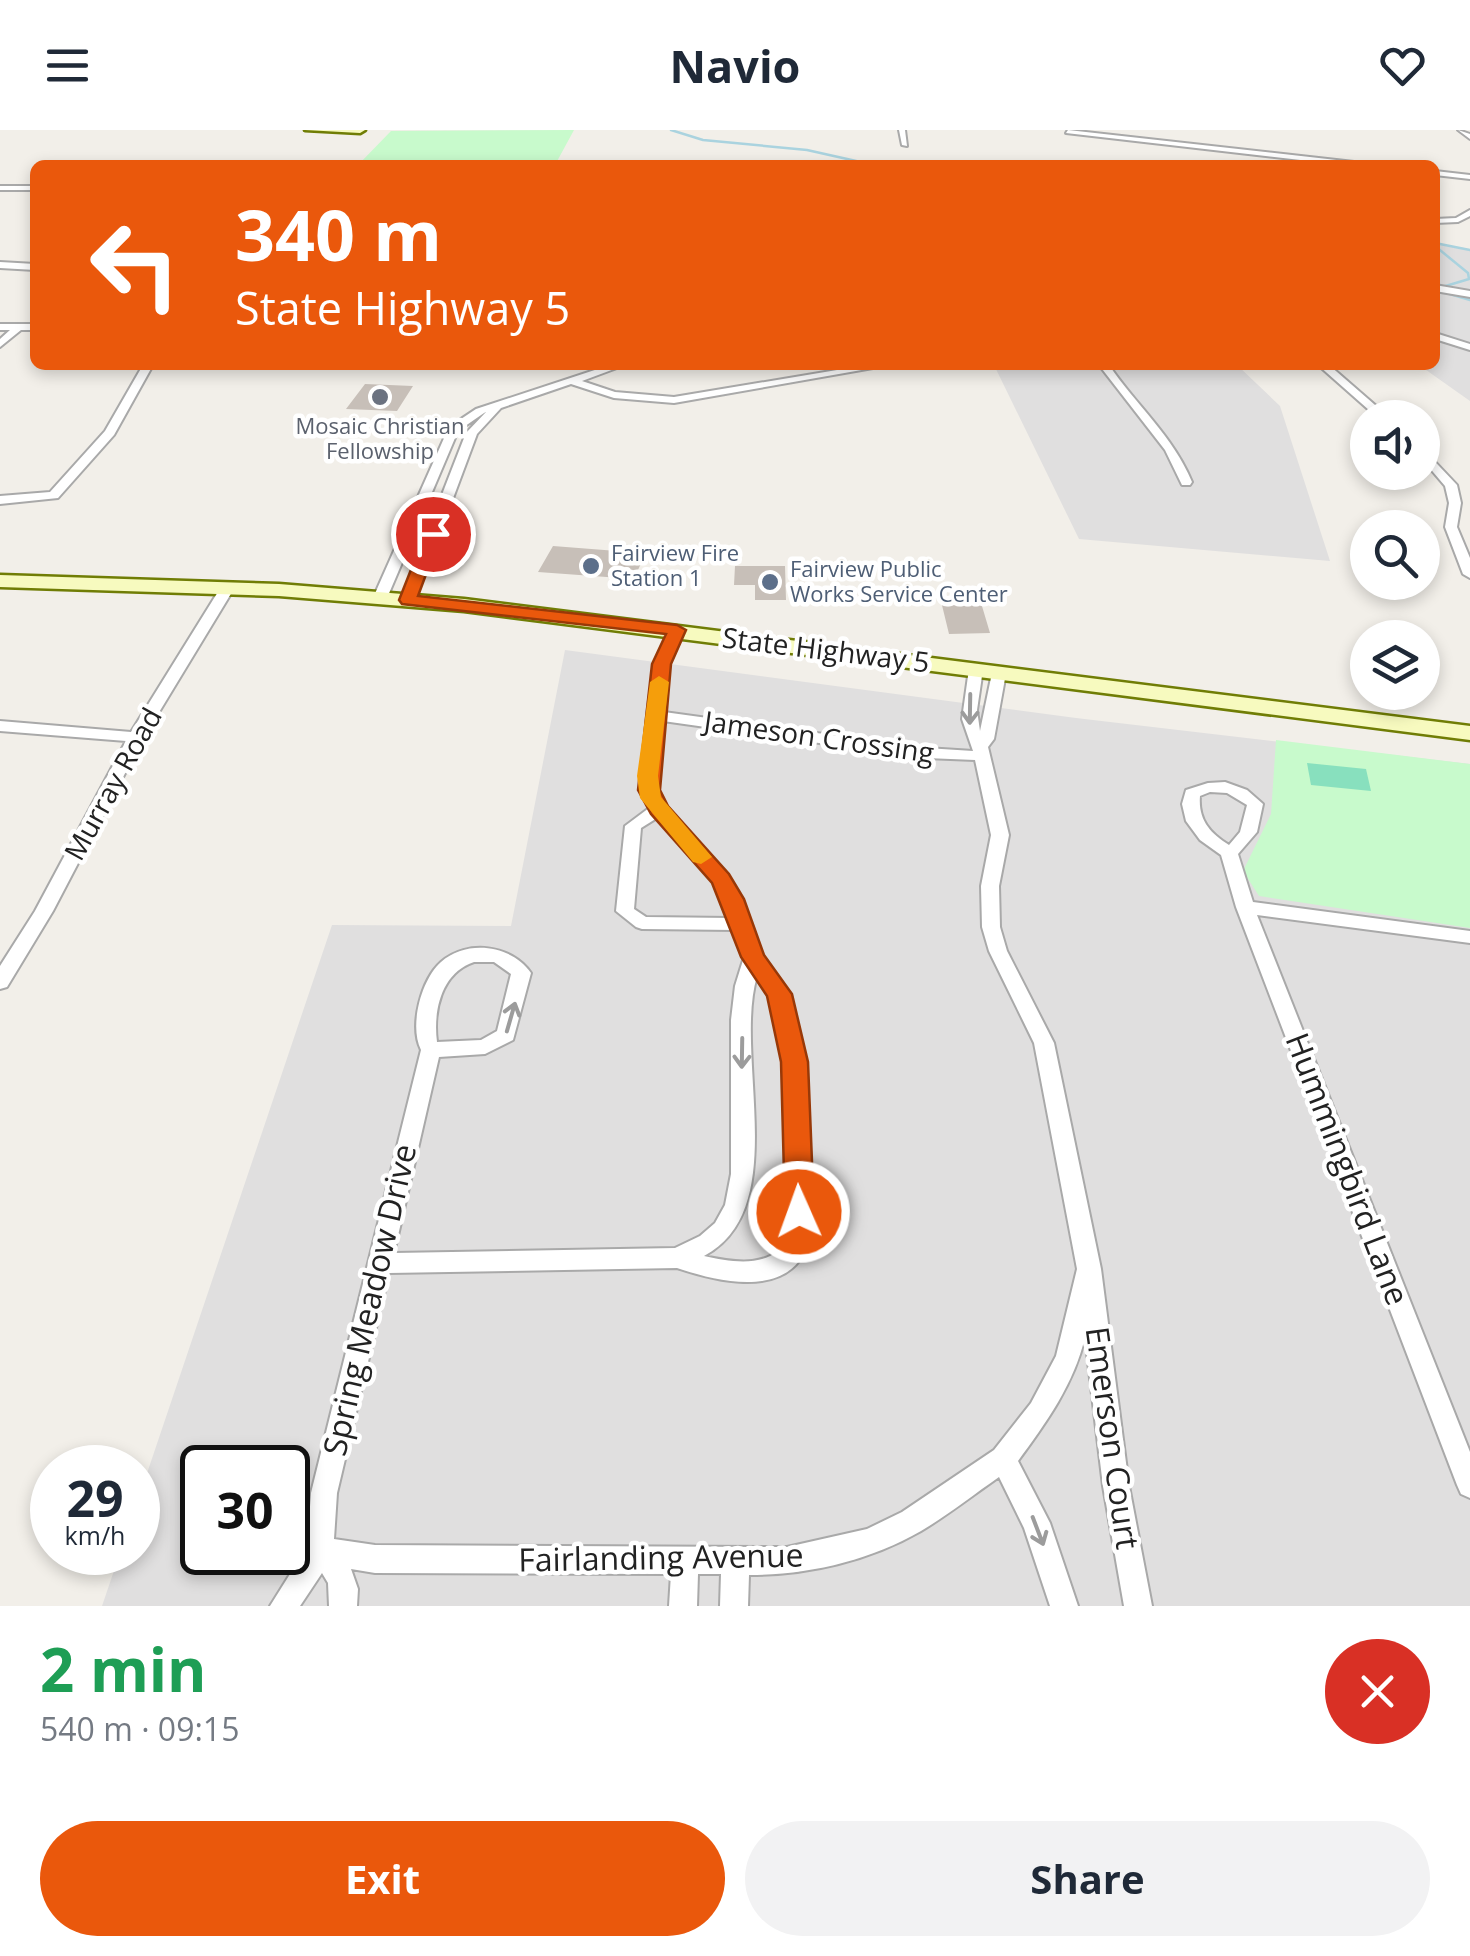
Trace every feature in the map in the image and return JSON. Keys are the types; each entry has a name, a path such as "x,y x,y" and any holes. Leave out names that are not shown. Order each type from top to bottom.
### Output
{"main road":[{"path":"310,130 360,130"},
{"name":"State Highway 5","path":"0,581 228,588 408,600 677,630 1470,733"}],"street":[{"path":"902,130 905,146"},
{"path":"1461,130 1470,137"},
{"path":"1068,132 1318,160"},
{"path":"1440,174 1470,177"},
{"path":"0,188 30,188"},
{"path":"1440,221 1458,220 1470,212"},
{"path":"0,266 30,268"},
{"path":"1440,289 1470,294"},
{"path":"0,344 20,327"},
{"path":"0,328 30,327"},
{"path":"1440,338 1470,347"},
{"path":"0,500 54,496 110,432 145,370"},
{"path":"380,598 453,430 480,410 606,370"},
{"path":"574,382 614,395 674,400 858,370"},
{"path":"1108,370 1130,402 1158,429 1179,459 1186,482"},
{"path":"1329,370 1364,400"},
{"path":"408,600 472,434 498,404"},
{"path":"1440,472 1451,485 1451,527 1470,574"},
{"name":"Murray Road","path":"0,982 44,911 136,737 228,588"},
{"path":"380,1263 678,1258 706,1268 764,1271 782,1266 796,1254 800,1236 794,1062 779,994 753,957 721,879 651,798 648,776 662,664 677,630"},
{"name":"Fairlanding Avenue","path":"320,1550 375,1559 787,1561 870,1542 912,1521 1003,1459 1040,1411 1068,1358 1089,1269 1044,1043 998,951 991,927 990,886 1000,835 981,751 968,717 976,670"},
{"name":"Fairlanding Avenue","path":"981,751 999,672"},
{"name":"Jameson Crossing","path":"656,715 926,754 981,751"},
{"path":"0,726 96,737 136,737"},
{"path":"658,809 633,826 626,910 632,918 654,924 742,924"},
{"name":"Hummingbird Lane","path":"1229,852 1245,907 1470,1485"},
{"path":"1245,907 1470,937"},
{"name":"Spring Meadow Drive","path":"284,1606 320,1550 324,1492 431,1050 424,1035 437,978 446,967 471,956 494,956 516,964 522,973 506,1035 485,1047 431,1050"},
{"path":"678,1258 712,1241 725,1228 737,1206 743,998 753,957"},
{"name":"Emerson Court","path":"1089,1269 1116,1486 1138,1606"},
{"path":"1003,1459 1036,1523 1064,1606"},
{"path":"320,1550 340,1572 345,1592 343,1606"},
{"path":"683,1606 685,1563"},
{"path":"734,1606 735,1563"}],"shaded area":[{"path":"1440,244 1470,249 1470,401 1426,370 1440,370"},
{"path":"996,370 1242,370 1280,406 1330,561 1079,539"},
{"path":"565,650 1076,718 1470,764 1470,1606 102,1606 113,1575 160,1575 160,1445 157,1445 332,925 511,926"}],"green space":[{"path":"574,130 558,160 363,160 391,131"},
{"path":"1276,740 1470,764 1470,928 1259,896 1243,871 1271,814"},
{"path":"1307,763 1366,769 1371,791 1311,785"}],"building":[{"name":"Mosaic Christian Fellowship","path":"365,384 413,386 397,411 346,409"},
{"name":"Fairview Fire Station 1","path":"620,544 642,546 635,560 642,561 634,579 538,572 553,546 617,551"},
{"name":"Fairview Public Works Service Center","path":"735,566 785,566 786,600 755,600 755,585 734,585"},
{"path":"979,596 990,633 949,634 940,597"}],"waterway":[{"path":"671,130 703,140 807,150 852,160"},
{"path":"1440,244 1470,250"},
{"path":"1440,250 1468,273 1469,279 1440,288"},
{"path":"1443,292 1470,300"}],"slow traffic":[{"path":"659,682 648,776 651,798 701,857"}],"place":[{"name":"Mosaic Christian Fellowship","path":"380,397"},
{"name":"Fairview Fire Station 1","path":"591,566"},
{"name":"Fairview Public Works Service Center","path":"770,582"}],"route":[{"path":"433,534 408,600 677,630 662,664 649,790 658,809 721,879 733,899 753,957 779,994 794,1062 799,1212"}]}
